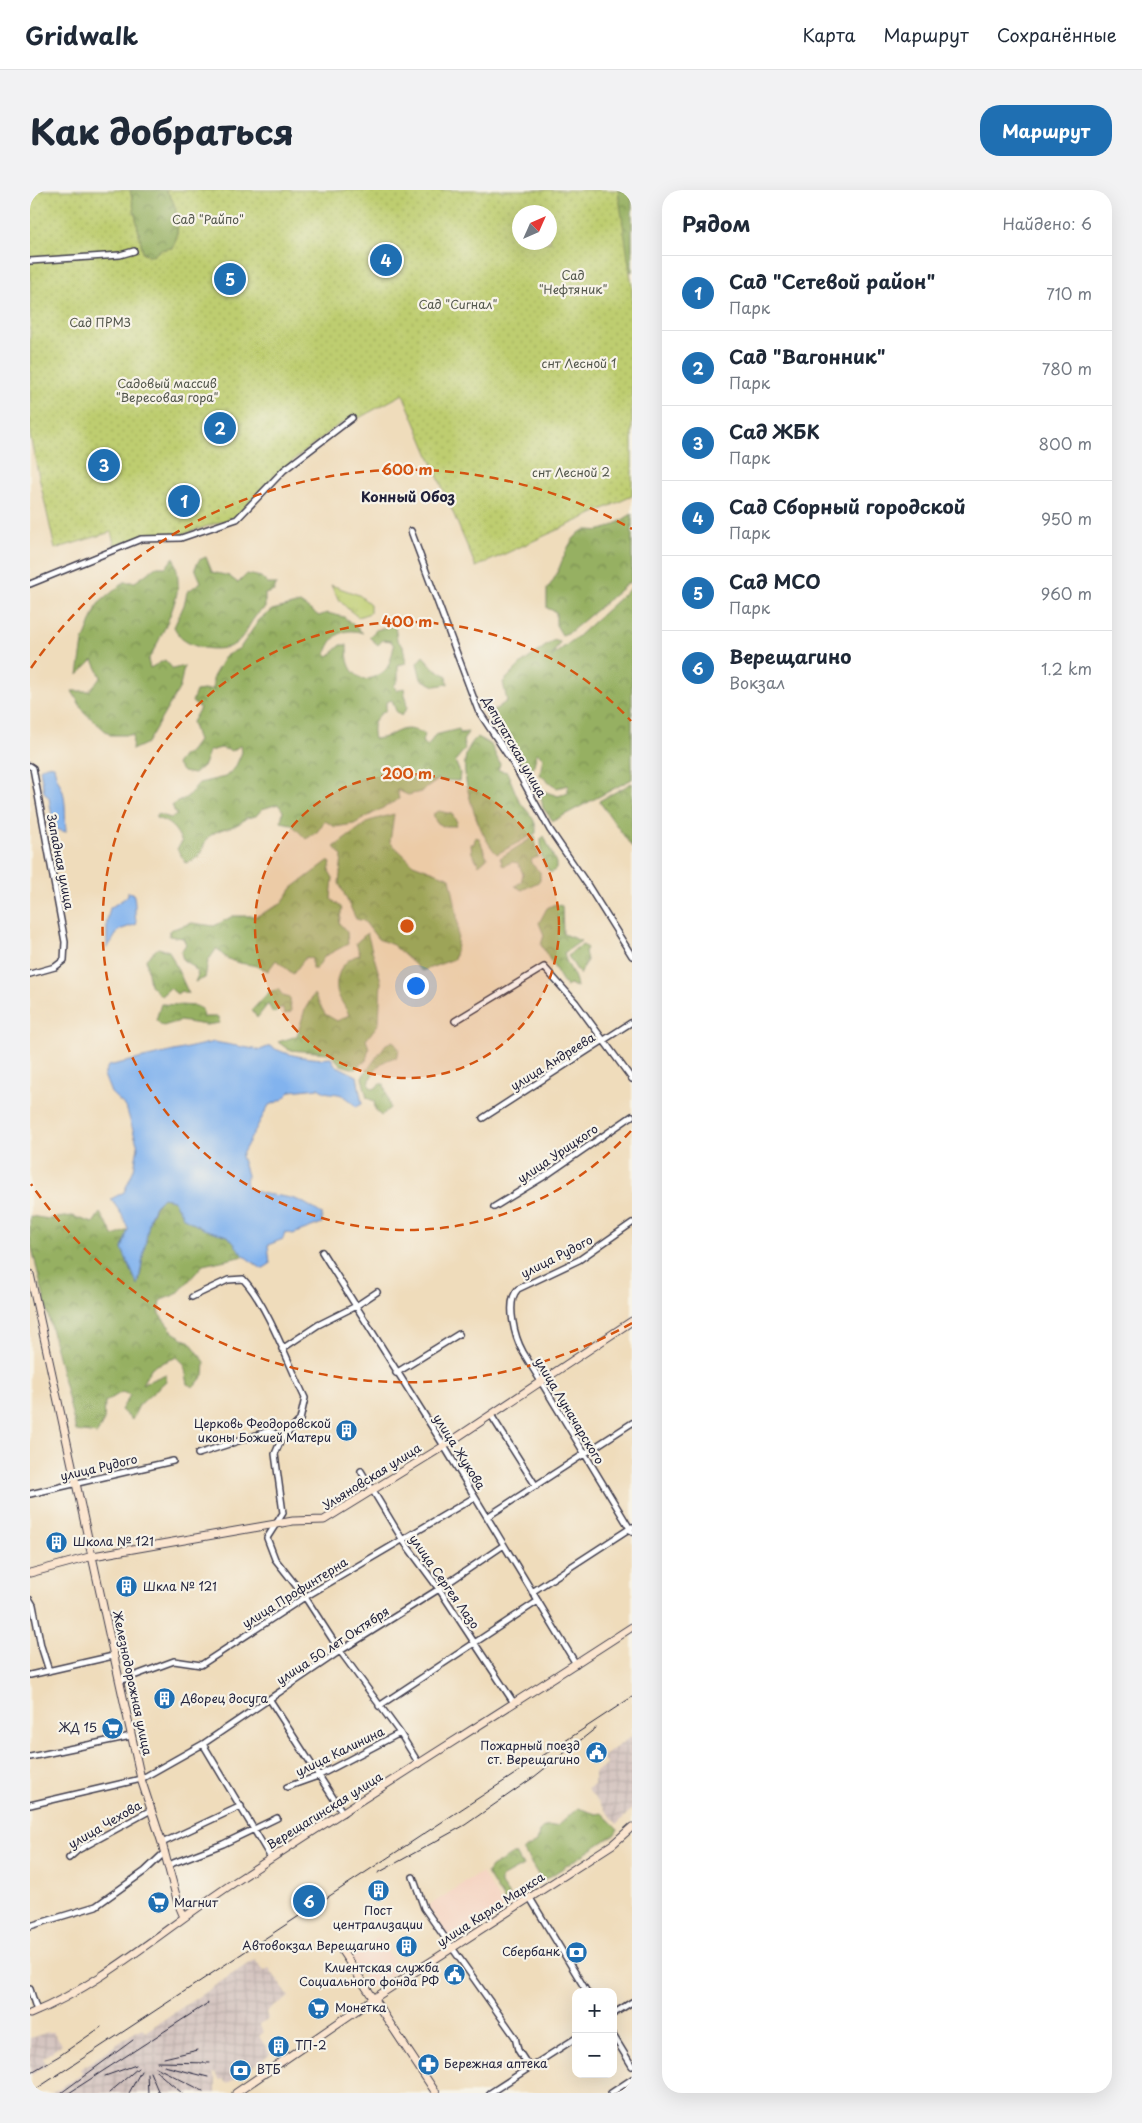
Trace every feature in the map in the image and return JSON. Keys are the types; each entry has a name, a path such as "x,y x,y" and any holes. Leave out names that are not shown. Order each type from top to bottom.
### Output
{"street":[{"path":"30,261 120,255 134,251"},
{"path":"30,584 141,539 181,538 237,519 284,470 352,418"},
{"name":"Депутатская улица","path":"411,531 478,710 513,763 562,849 587,884 632,956"},
{"name":"Западная улица","path":"30,974 55,967 64,960 65,942 32,767"},
{"path":"455,1020 544,967 606,1041 632,1079"},
{"name":"улица Андреева","path":"483,1118 606,1041 632,1022"},
{"name":"улица Урицкого","path":"494,1207 548,1174 632,1116"},
{"name":"улица Рудого","path":"515,1292 523,1286 579,1260 632,1223"},
{"name":"улица Жукова","path":"322,1252 396,1373 444,1446 576,1664"},
{"name":"Железнодорожная улица","path":"30,1275 131,1736 150,1810 165,1852 178,1903 184,1917"},
{"path":"192,1297 228,1280 243,1279 250,1287 282,1349 305,1398 300,1420 282,1438 275,1454 283,1513 267,1538 275,1559 305,1597 340,1651 400,1733 419,1764"},
{"path":"282,1349 318,1325 356,1306 377,1292"},
{"name":"улица Луначарского","path":"515,1292 514,1336 584,1455 631,1530"},
{"name":"Ульяновская улица","path":"30,1573 93,1556 274,1526 293,1521 324,1520 444,1446 632,1321"},
{"path":"396,1373 459,1334"},
{"path":"491,1415 536,1486"},
{"path":"487,1518 632,1423"},
{"path":"198,1454 269,1432 282,1438"},
{"name":"улица Рудого","path":"30,1494 173,1461"},
{"name":"улица Сергея Лазо","path":"361,1471 402,1539 439,1589 514,1702"},
{"name":"улица Профинтерна","path":"120,1681 174,1661 201,1665 305,1597 475,1497"},
{"path":"532,1592 631,1530"},
{"name":"улица 50 лет Октября","path":"30,1804 142,1779 203,1744 340,1651 439,1589 504,1545"},
{"path":"30,1600 33,1605 41,1646 49,1671"},
{"name":"улица Калинина","path":"379,1706 538,1601"},
{"name":"Верещагинская улица","path":"34,2013 66,1998 97,1979 271,1858 632,1627"},
{"path":"30,1675 113,1656"},
{"path":"270,1700 343,1813"},
{"name":"улица Калинина","path":"287,1787 318,1776 400,1733"},
{"path":"30,1757 131,1736"},
{"path":"203,1744 271,1858"},
{"path":"162,1843 241,1806"},
{"name":"улица Чехова","path":"69,1858 78,1850 150,1810"},
{"path":"168,1865 254,1830 277,1818"},
{"name":"улица Карла Маркса","path":"236,2093 373,1999 613,1844 632,1828"},
{"path":"30,1926 92,1908 145,1871 165,1852"},
{"path":"413,1878 421,1903 451,1949 515,2037 518,2050 530,2067"},
{"path":"530,1898 585,1988"},
{"path":"342,1951 436,2093"},
{"path":"30,1989 34,2013"},
{"path":"617,2011 632,2002"},
{"path":"490,2093 572,2041"},
{"path":"617,2042 632,2066"},
{"path":"611,2093 632,2079"}],"shaded area":[{"path":"632,1736 632,1809 617,1824 587,1789 594,1785 594,1773 607,1765 602,1757"},
{"path":"482,1872 504,1908 451,1943 428,1906"},
{"path":"378,1937 399,1970 370,1988 349,1956"},
{"path":"255,1959 263,1971 269,1968 289,1997 266,2012 268,2019 259,2024 264,2032 259,2036 270,2054 230,2082 226,2083 223,2079 220,2080 215,2073 213,2074 216,2081 216,2093 51,2093 83,2074 80,2069 132,2034 142,2028 145,2032"},
{"path":"53,2032 62,2044 43,2058 47,2066 30,2075 30,2038"}],"green space":[{"name":"Садовый массив \"Вересовая гора\"","path":"30,190 130,190 143,253 153,256 160,250 172,248 177,235 176,209 165,190 618,190 632,286 632,496 476,567 403,394 357,419 356,417 337,426 276,474 235,517 181,535 142,536 115,546 111,532 55,549 30,436"},
{"path":"130,190 165,190 169,195 176,209 178,227 172,248 160,250 153,256 143,253"},
{"path":"618,190 632,190 632,272 625,267"},
{"path":"632,514 632,580 570,632 562,635 556,625 556,612 547,608 547,589 556,575 573,539 582,531 605,529"},
{"path":"174,557 178,574 176,599 157,644 148,660 150,668 165,660 173,669 184,666 180,687 147,743 132,750 133,735 110,735 84,712 72,691 89,691 101,677 93,660 78,675 83,642 98,604 124,582 135,582 156,567 166,567"},
{"path":"206,557 212,572 229,576 238,583 247,574 261,577 268,584 276,584 274,591 265,594 265,608 256,616 243,636 229,647 215,649 199,647 180,637 174,627 184,605 187,592 201,582 195,568 199,560"},
{"path":"331,585 359,595 370,604 370,613 358,617 342,603"},
{"path":"632,587 632,779 553,821 543,808 540,790 558,796 568,793 568,785 557,788 540,775 543,757 537,753 532,772 515,756 502,731 492,728 486,716 507,701 503,682 521,664 554,640 560,642 552,656 577,637"},
{"path":"300,603 319,616 327,613 344,617 363,633 350,631 340,634 332,641 326,653 329,656 341,645 347,645 352,670 365,680 379,675 386,669 391,660 394,646 391,641 383,640 378,645 369,637 376,630 395,625 397,640 403,646 406,663 398,665 398,680 394,686 397,691 404,688 407,708 401,716 396,711 392,700 386,702 386,710 374,722 374,739 409,729 425,734 422,742 428,746 435,735 459,729 460,733 468,732 463,741 465,749 455,761 460,773 459,781 438,780 421,792 408,795 397,790 399,799 354,824 335,827 325,821 317,832 306,839 291,824 281,822 283,811 278,804 262,809 256,816 246,818 238,824 215,832 207,839 201,854 186,863 177,849 182,842 177,833 169,824 156,818 157,814 171,818 176,815 172,805 187,797 199,783 225,777 235,768 242,752 241,745 232,751 221,748 209,751 204,765 194,774 183,772 176,764 183,755 190,752 198,741 192,722 200,708 192,702 196,691 213,689 213,677 225,656 240,648 259,620 272,610"},
{"path":"423,656 434,668 447,676 448,684 435,686 421,679 417,663"},
{"path":"477,737 491,745 500,764 498,770 507,772 518,799 533,819 536,828 536,833 497,854 484,836 466,783 466,757 472,742"},
{"path":"632,783 632,847 599,801"},
{"path":"439,811 452,814 457,822 455,826 443,826 436,822 433,814"},
{"path":"394,814 390,842 413,864 450,878 454,899 458,939 454,959 422,971 393,945 378,939 364,921 356,919 339,883 342,856 334,847 369,821"},
{"path":"535,836 538,857 532,859 531,863 540,872 540,881 522,890 515,886 521,882 523,874 518,863 512,862 503,866 500,858"},
{"path":"544,836 556,863 556,869 551,873 545,866 542,858 541,839"},
{"path":"475,837 479,838 487,858 479,865 472,853 471,844 474,844"},
{"path":"328,861 331,863 329,871 333,878 331,899 342,908 339,923 347,932 348,944 325,956 316,969 312,969 312,959 306,957 293,974 276,960 268,971 228,959 217,948 208,961 205,978 195,982 198,975 194,967 183,960 181,952 186,944 183,938 169,936 170,930 192,923 214,926 233,916 257,916 281,904 292,888"},
{"path":"555,904 562,906 563,934 581,941 564,953 577,987 570,985 566,987 541,945 544,935 539,923 547,908"},
{"path":"367,933 381,981 379,1023 366,1040 369,1048 366,1061 355,1069 341,1065 330,1053 289,1050 278,1042 297,1036 305,1009 314,994 325,1014 337,1021 349,1015 337,992 338,977 346,962 360,955 356,943"},
{"path":"583,945 587,948 585,952 587,960 580,975 568,956 575,949"},
{"path":"158,948 169,951 189,994 181,991 177,994 170,988 161,996 150,985 146,959"},
{"path":"278,989 283,996 290,998 291,1012 285,1014 282,1007 273,1013 268,1004 257,1018 252,1010 269,992"},
{"path":"161,1004 196,1006 202,1009 203,1017 218,1017 220,1023 206,1025 180,1021 163,1026 156,1020"},
{"path":"394,1041 399,1050 397,1057 382,1063 370,1080 369,1086 374,1089 380,1084 384,1084 390,1108 381,1116 375,1109 374,1101 367,1098 362,1077 386,1044"},
{"path":"163,1198 173,1200 190,1222 229,1237 244,1256 203,1265 177,1294 161,1300 159,1314 174,1333 190,1342 205,1362 204,1375 194,1387 188,1384 184,1364 177,1357 152,1367 142,1384 166,1374 166,1381 139,1405 132,1420 121,1410 130,1395 122,1392 105,1402 104,1420 97,1434 76,1431 30,1240 30,1216 49,1219 72,1216 93,1223 100,1213 114,1236 128,1230 122,1249 138,1285 145,1239 151,1216"},
{"path":"578,1808 596,1814 602,1813 618,1829 615,1834 546,1879 540,1878 523,1850 537,1842 539,1832 544,1827 557,1826"},
{"path":"516,1854 523,1866 501,1878 501,1884 510,1897 505,1902 487,1873 491,1867"}],"water":[{"path":"46,765 54,766 63,792 66,832 54,829 49,798 44,792 40,769"},
{"path":"128,892 133,893 137,924 119,930 107,949 107,921 110,908 128,896"},
{"path":"214,1042 260,1050 270,1046 300,1056 331,1058 335,1065 357,1076 362,1104 356,1107 341,1095 328,1093 318,1088 291,1091 282,1100 269,1105 241,1156 247,1175 246,1186 261,1193 303,1202 322,1214 322,1223 293,1234 285,1232 283,1239 268,1245 270,1264 262,1269 244,1256 228,1236 203,1229 184,1218 173,1200 163,1198 155,1206 150,1217 138,1286 122,1249 128,1229 122,1215 111,1199 124,1192 134,1169 138,1147 126,1107 111,1093 104,1075 108,1066"}],"railway":[{"path":"30,2093 632,1697"},
{"path":"378,1873 465,1825 534,1777 596,1728"},
{"path":"69,2093 208,2003"},
{"path":"30,2073 59,2056 101,2027"},
{"path":"61,2093 133,2040"},
{"path":"164,2058 198,2050"},
{"path":"157,2062 210,2063"},
{"path":"105,2076 136,2065"},
{"path":"164,2066 208,2077"},
{"path":"156,2067 203,2091"},
{"path":"109,2093 138,2068"},
{"path":"129,2093 141,2071"},
{"path":"156,2071 182,2093"},
{"path":"150,2072 159,2093"},
{"path":"147,2073 148,2093"}],"place":[{"name":"Сад Сборный городской","path":"386,260"},
{"name":"Сад МСО","path":"230,279"},
{"name":"Сад \"Вагонник\"","path":"220,428"},
{"name":"Сад ЖБК","path":"104,465"},
{"name":"Сад \"Сетевой район\"","path":"184,501"},
{"name":"Церковь Феодоровской иконы Божией Матери","path":"347,1431"},
{"name":"Школа № 121","path":"57,1542"},
{"name":"Шкла № 121","path":"127,1587"},
{"name":"Дворец досуга","path":"165,1699"},
{"name":"ЖД 15","path":"113,1728"},
{"name":"Пожарный поезд ст. Верещагино","path":"596,1753"},
{"name":"Пост централизации","path":"378,1890"},
{"name":"Верещагино","path":"309,1901"},
{"name":"Магнит","path":"158,1903"},
{"name":"Автовокзал Верещагино","path":"406,1946"},
{"name":"Сбербанк","path":"576,1952"},
{"name":"Клиентская служба Социального фонда РФ","path":"455,1975"},
{"name":"Монетка","path":"319,2008"},
{"name":"ТП-2","path":"279,2046"},
{"name":"Бережная аптека","path":"428,2064"},
{"name":"ВТБ","path":"241,2070"}],"district":[{"name":"Конный Обоз","path":"408,497"}],"park label":[{"name":"Сад \"Райпо\"","path":"208,220"},
{"name":"Сад \"Нефтяник\"","path":"573,283"},
{"name":"Сад \"Сигнал\"","path":"458,305"},
{"name":"Сад ПРМЗ","path":"100,323"},
{"name":"снт Лесной 1","path":"579,364"},
{"name":"снт Лесной 2","path":"571,473"}]}
